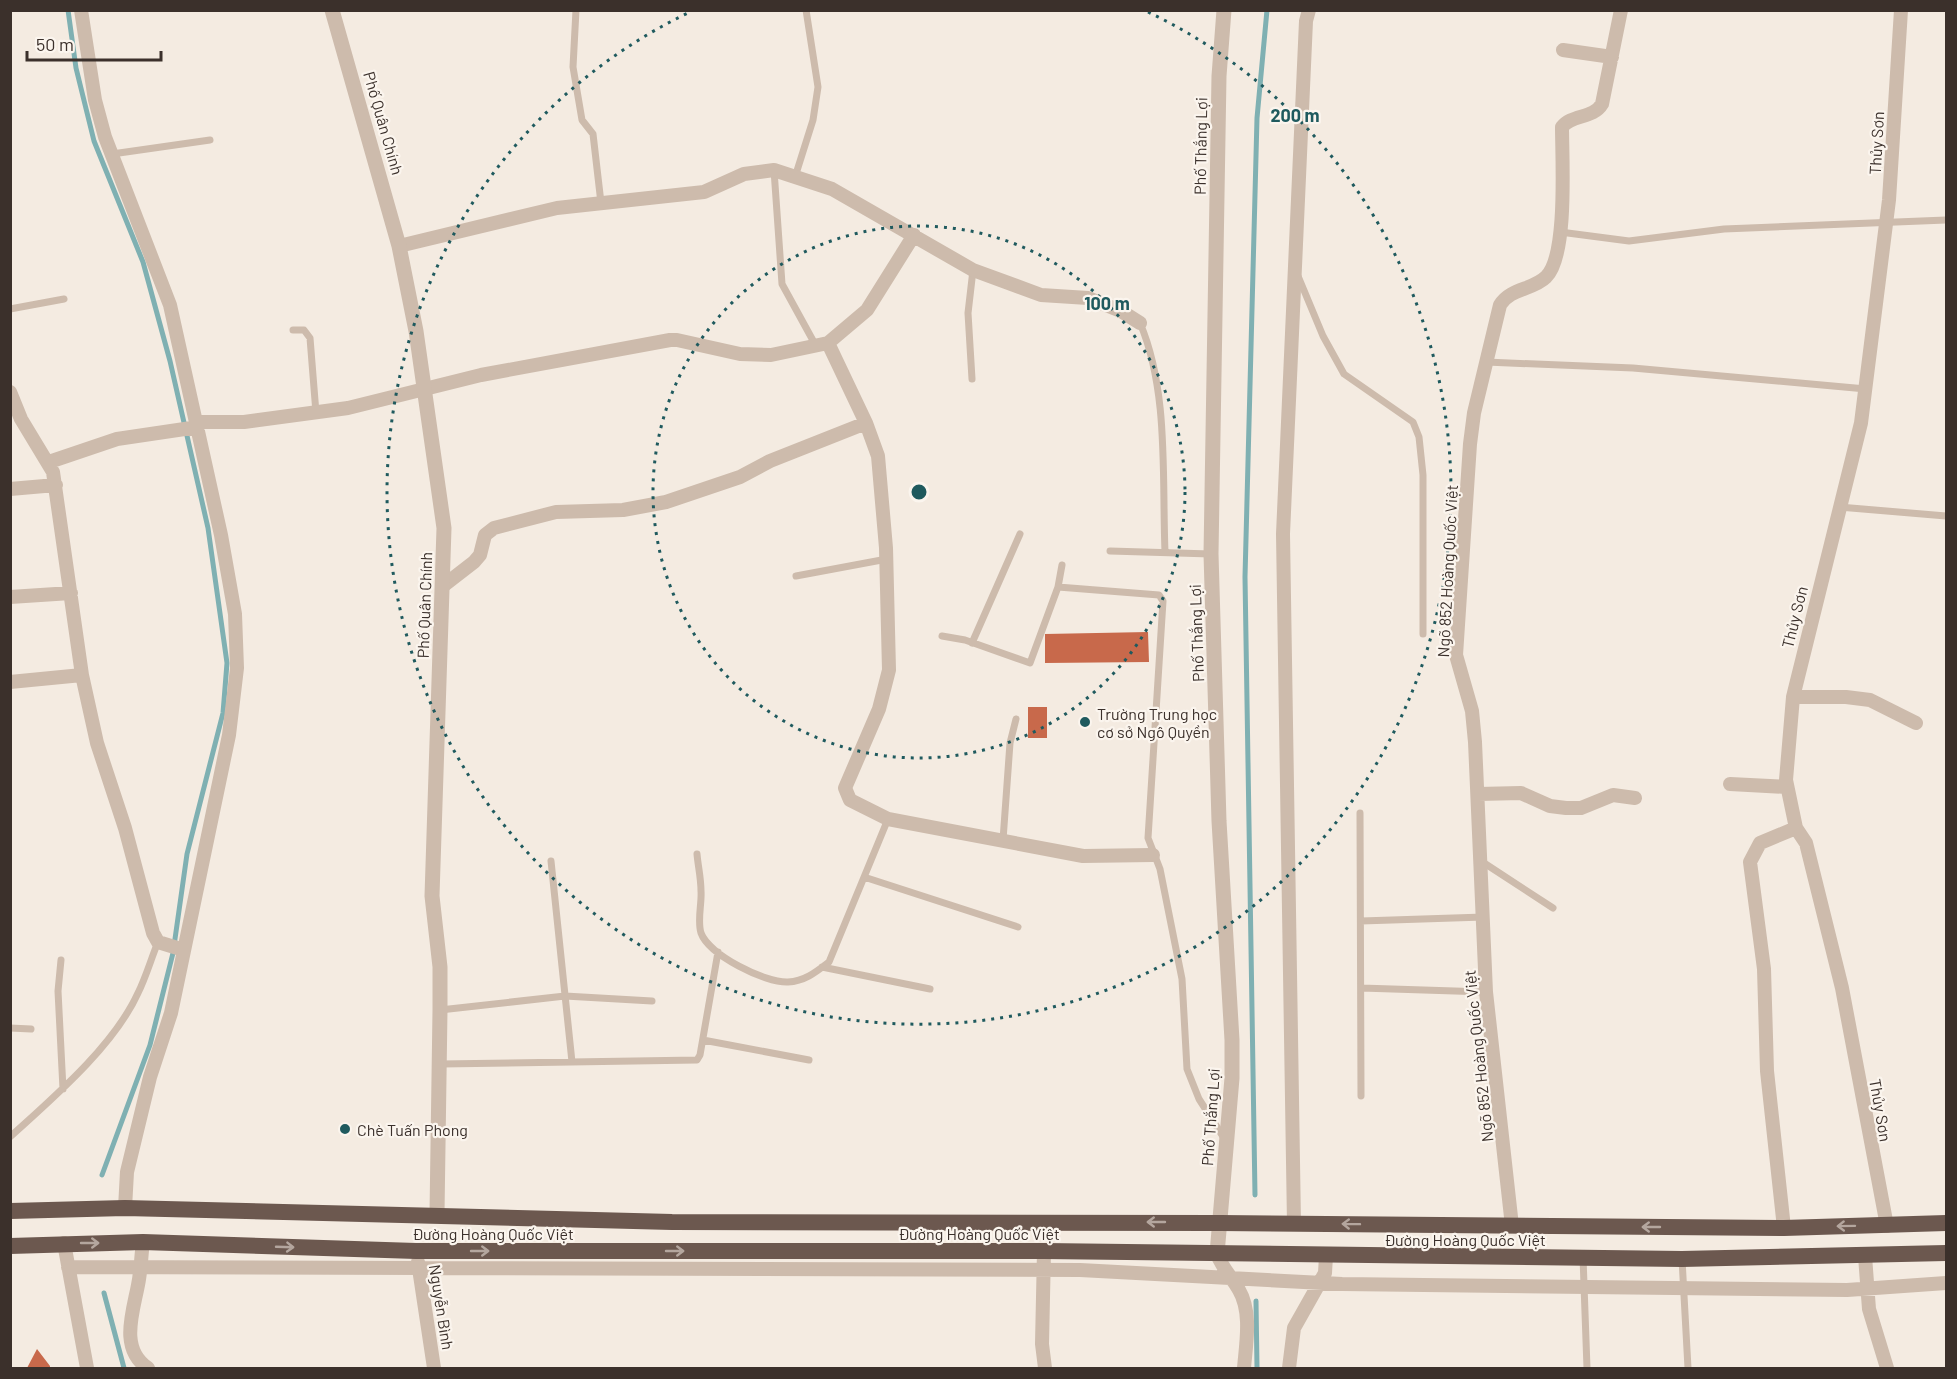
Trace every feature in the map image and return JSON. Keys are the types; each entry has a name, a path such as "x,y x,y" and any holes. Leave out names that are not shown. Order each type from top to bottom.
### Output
{"highway":[{"name":"Đường Hoàng Quốc Việt","path":"10,1211 124,1208 437,1214 672,1222 1220,1222 1784,1228 1947,1223"},
{"name":"Đường Hoàng Quốc Việt","path":"10,1246 143,1242 417,1251 1044,1251 1682,1259 1865,1256 1947,1252"}],"street":[{"path":"81,10 95,100 112,154 170,305 192,427 235,614 237,668 229,735 172,947 171,1014 150,1077 127,1172 124,1208"},
{"name":"Phố Quân Chính","path":"332,10 399,246 425,390 444,528 432,896 440,967 441,1064 437,1214"},
{"name":"Phố Thắng Lợi","path":"1217,1254 1232,1040 1219,821 1211,554 1219,88 1224,10"},
{"path":"1294,1224 1284,534 1294,265 1306,21 1309,10"},
{"name":"Ngõ 852 Hoàng Quốc Việt","path":"1512,1226 1486,992 1478,794 1472,711 1459,666 1456,646 1470,444 1474,412 1500,305 1512,293 1545,278 1554,267 1560,232 1562,127 1569,121 1599,109 1621,10"},
{"name":"Thủy Sơn","path":"1887,1226 1842,988 1806,843 1796,828 1787,787 1793,697 1861,423 1866,389 1887,223 1901,10"},
{"path":"1563,50 1612,57"},
{"path":"399,246 558,208 704,192 744,174 774,170 832,189 973,270 1041,295 1088,298 1121,311 1140,323"},
{"path":"49,462 117,439 192,427 348,408 481,375 677,340 740,354 771,355 822,345 867,310 914,235"},
{"path":"822,345 866,423 878,456 886,560 889,670 879,709 845,788 850,800 888,819 1083,856 1153,855"},
{"path":"10,392 21,419 49,462 56,485 82,675 97,743 172,947"},
{"path":"443,586 474,562 480,555 485,535 494,528 556,512 623,510 666,502 740,477 770,461 866,423"},
{"path":"10,489 56,485"},
{"path":"10,597 71,593"},
{"path":"10,682 82,675"},
{"path":"1793,697 1846,697 1870,700 1916,723"},
{"path":"1730,784 1787,787"},
{"path":"1478,794 1521,793 1550,806 1566,808 1581,808 1612,795 1635,798"},
{"path":"1784,1228 1767,1071 1764,969 1750,862 1760,843 1796,828"},
{"path":"143,1242 129,1321 132,1346 141,1364 148,1368"},
{"path":"64,1243 87,1368"},
{"name":"Nguyễn Bình","path":"417,1251 434,1368"},
{"path":"1044,1251 1042,1344 1045,1368"},
{"path":"1217,1254 1245,1306 1244,1368"},
{"path":"1290,1368 1294,1328 1325,1273 1326,1256"},
{"path":"1865,1256 1869,1309 1886,1368"},
{"path":"68,1267 1044,1270 1321,1282 1684,1288 1868,1289 1947,1283"}],"lane":[{"path":"576,10 573,67 582,120 592,134 601,203"},
{"path":"795,177 813,120 818,87 806,10"},
{"path":"112,154 210,140"},
{"path":"774,170 782,284 822,345"},
{"path":"1560,232 1629,241 1724,229 1947,220"},
{"path":"1294,265 1323,336 1344,374 1413,422 1419,437 1423,475 1423,634"},
{"path":"972,379 968,314 973,270"},
{"path":"10,309 64,299"},
{"path":"1140,323 1150,348 1159,399 1165,552"},
{"path":"293,330 304,330 310,338 316,412"},
{"path":"1486,362 1633,368 1866,389"},
{"path":"1839,507 1947,516"},
{"path":"972,643 1020,534"},
{"path":"1110,551 1211,554"},
{"path":"796,576 886,560"},
{"path":"942,636 972,643 1030,663 1058,586 1062,565"},
{"path":"1058,586 1159,595 1163,601 1148,838 1160,869 1182,979 1187,1069 1199,1099 1226,1140"},
{"path":"1003,840 1010,743 1016,719"},
{"path":"1360,813 1361,1096"},
{"path":"697,854 702,892 701,932 718,952 760,976 785,982 813,975 829,962 888,819"},
{"path":"551,861 572,1062"},
{"path":"1480,861 1554,908"},
{"path":"864,877 1018,927"},
{"path":"1360,921 1484,917"},
{"path":"10,1137 85,1067 172,947"},
{"path":"441,1064 697,1060 703,1040 718,952"},
{"path":"61,960 58,991 63,1089"},
{"path":"822,967 930,988"},
{"path":"1361,988 1486,992"},
{"path":"440,1010 565,996 652,1001"},
{"path":"10,1028 31,1029"},
{"path":"703,1040 809,1060"},
{"path":"1582,1257 1587,1368"},
{"path":"1682,1259 1688,1368"}],"building":[{"path":"1148,632 1149,662 1045,663 1045,634"},
{"path":"1028,707 1047,707 1047,738 1028,738"},
{"path":"37,1349 50,1366 50,1368 27,1368"}],"waterway":[{"path":"68,10 76,68 94,141 143,262 170,361 208,528 227,663 223,713 187,854 173,953 150,1045 102,1175"},
{"path":"1255,1195 1245,577 1257,118 1267,10"},
{"path":"104,1293 124,1368"},
{"path":"1256,1301 1257,1368"}],"place":[{"name":"Trường Trung học cơ sở Ngô Quyền","path":"1085,722"},
{"name":"Chè Tuấn Phong","path":"345,1129"}]}
